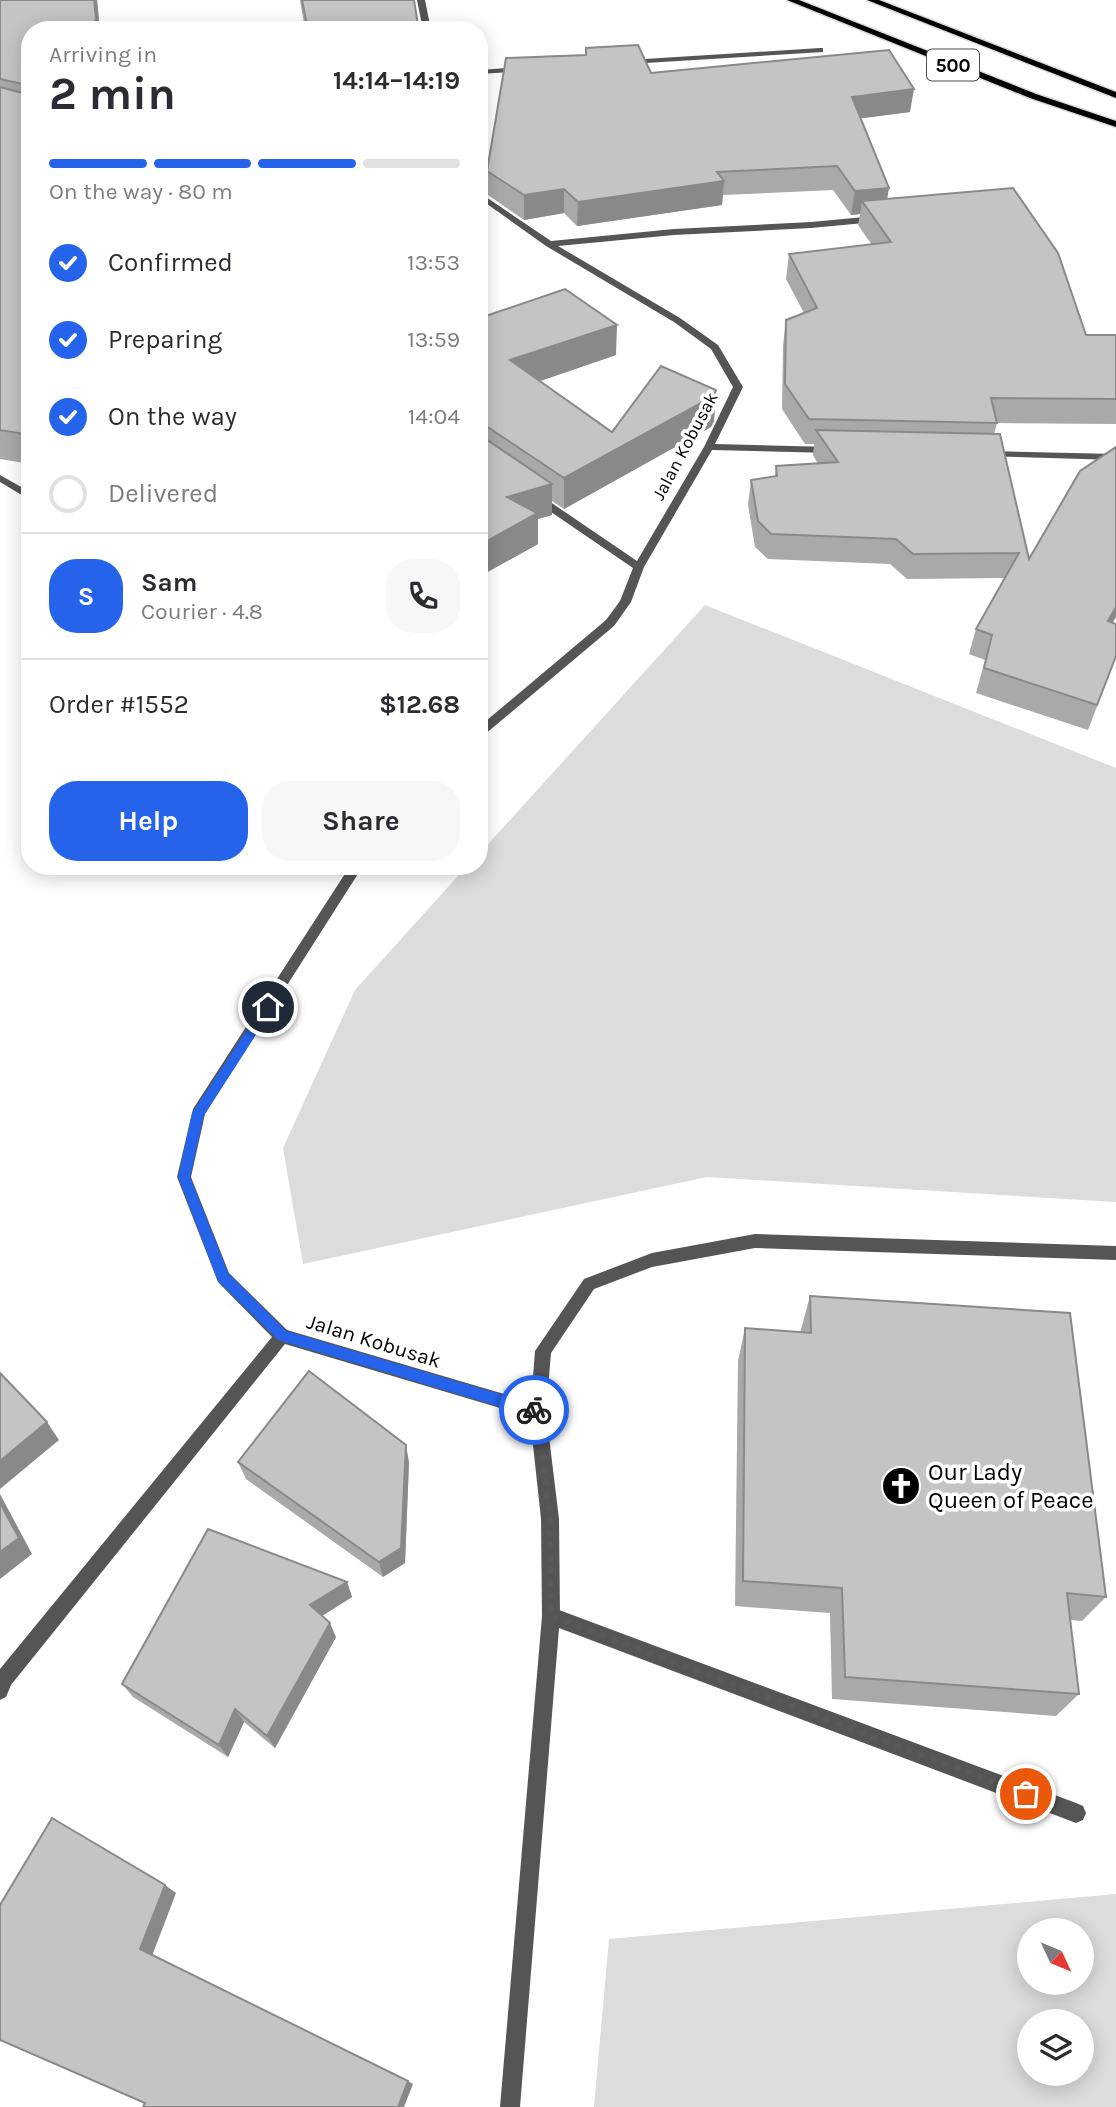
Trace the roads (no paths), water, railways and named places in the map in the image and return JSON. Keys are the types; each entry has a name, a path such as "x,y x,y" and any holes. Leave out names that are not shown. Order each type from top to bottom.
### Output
{"main road":[{"name":"500","path":"791,0 1021,92 1116,124"},
{"name":"500","path":"871,0 1116,95"}],"street":[{"path":"422,0 426,21"},
{"path":"616,63 820,50"},
{"path":"488,71 534,68"},
{"name":"Jalan Kobusak","path":"488,202 549,244 677,320 715,347 738,387 709,447 639,567 625,602 610,623 488,725"},
{"path":"549,244 674,232 811,225 884,218"},
{"path":"709,447 845,450"},
{"path":"980,454 1116,457"},
{"path":"0,478 21,491"},
{"path":"530,492 639,567"},
{"name":"Jalan Kobusak","path":"351,875 198,1113 184,1177 223,1277 282,1336 538,1412"},
{"path":"509,2107 551,1616 550,1519 538,1412 543,1351 589,1284 652,1260 755,1241 1116,1253"},
{"path":"0,1691 3,1680 282,1336"},
{"path":"551,1616 1076,1813"}],"place":[{"name":"Our Lady Queen of Peace","path":"901,1486"}]}
